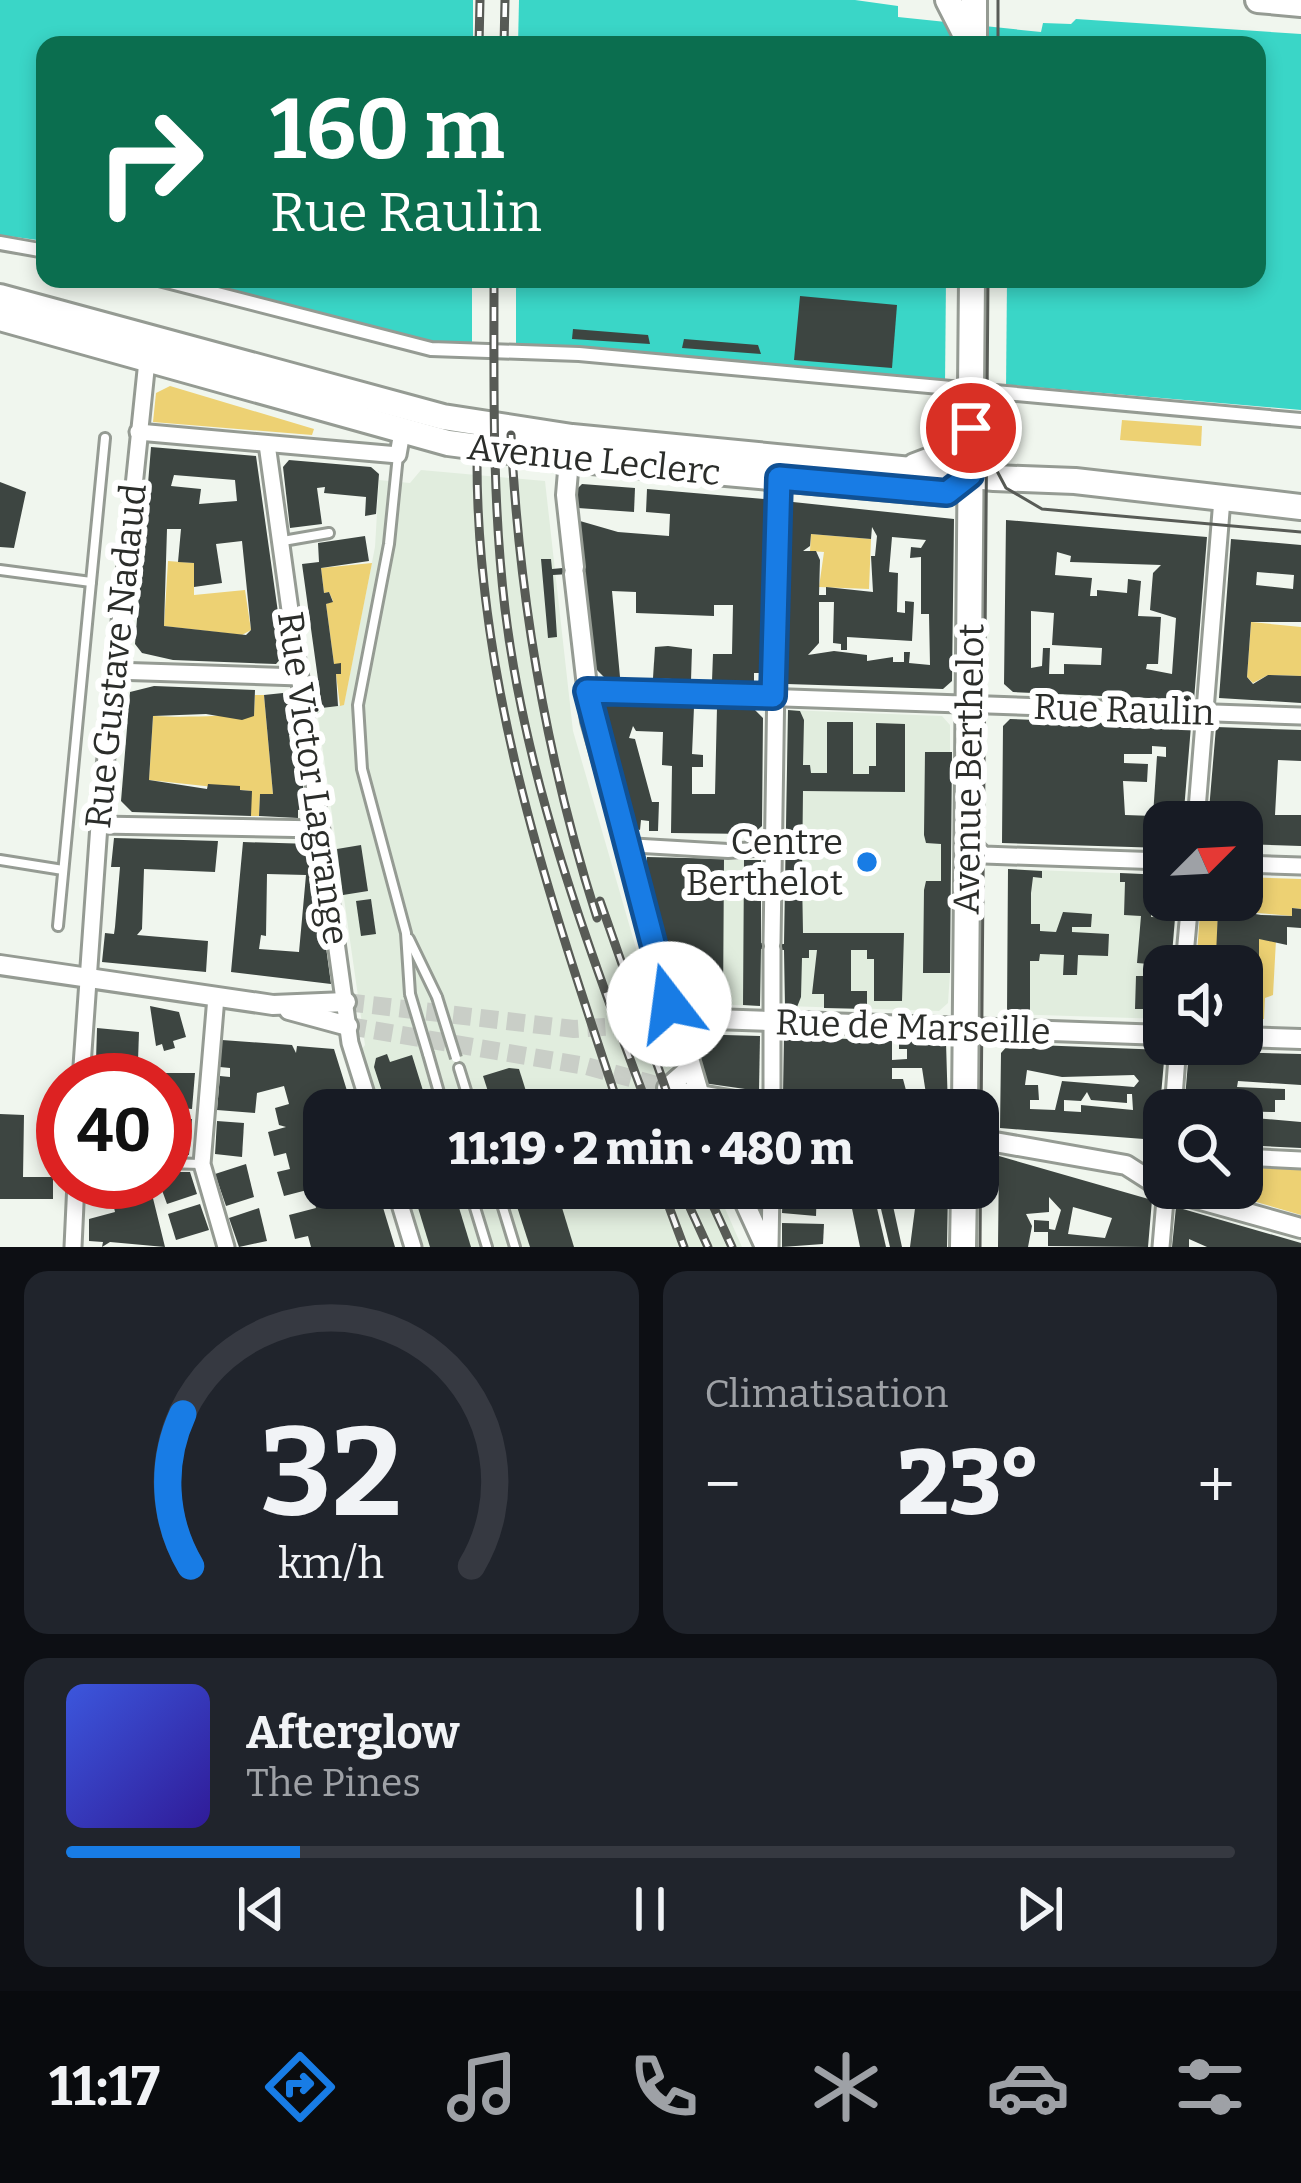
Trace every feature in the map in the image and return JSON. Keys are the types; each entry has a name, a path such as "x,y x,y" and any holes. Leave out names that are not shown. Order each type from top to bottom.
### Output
{"main road":[{"path":"1258,0 1301,4"},
{"path":"962,3 970,36"},
{"path":"972,288 966,434 982,466 1038,470 1075,481"},
{"name":"Avenue Leclerc","path":"0,297 149,347 400,443 569,455 913,467 970,475"},
{"name":"Avenue Leclerc","path":"0,318 364,397 569,455 947,493 970,475"},
{"path":"913,467 944,455 966,434"},
{"name":"Avenue Berthelot","path":"965,1089 970,475 966,434"},
{"path":"970,475 1075,481 1301,507"},
{"path":"963,1247 964,1209"}],"street":[{"path":"0,243 36,249"},
{"path":"192,288 431,349 578,354 1301,420"},
{"name":"Rue Gustave Nadaud","path":"82,1053 113,671 149,347"},
{"name":"Avenue Leclerc","path":"364,397 387,410 400,443"},
{"name":"Avenue Leclerc","path":"138,432 267,444 400,443 422,420 443,417"},
{"name":"Rue Victor Lagrange","path":"267,444 348,1026 365,1089"},
{"path":"569,455 574,570 587,691 668,1021 690,1068 689,1089"},
{"path":"775,1089 773,696 779,478"},
{"path":"1198,801 1222,500"},
{"path":"113,671 300,677"},
{"name":"Rue Raulin","path":"587,691 773,696 813,705 968,702 1301,716"},
{"path":"99,825 321,830"},
{"path":"967,838 983,855 1143,860"},
{"path":"626,845 728,851 777,847"},
{"path":"1263,865 1301,866"},
{"path":"0,965 272,1005 348,1026"},
{"path":"217,998 202,1164 226,1247"},
{"path":"272,1005 346,1002"},
{"name":"Rue de Marseille","path":"668,1021 1143,1034"},
{"path":"1263,1038 1301,1039"},
{"path":"999,1143 1126,1165 1143,1175"},
{"path":"1263,1158 1301,1160"},
{"path":"73,1247 75,1209"},
{"path":"401,1209 413,1247"},
{"path":"748,1209 767,1247"},
{"path":"767,1247 770,1209"},
{"path":"1161,1247 1164,1209"},
{"path":"1235,1209 1301,1228"}],"lane":[{"path":"58,926 105,438"},
{"path":"400,443 389,544 358,705 362,769 406,933 437,998 466,1089"},
{"path":"281,541 329,533"},
{"path":"0,570 91,582"},
{"path":"0,860 63,870"},
{"path":"406,933 410,994 439,1089"},
{"path":"192,1164 202,1164"},
{"path":"475,1209 487,1247"},
{"path":"503,1209 515,1247"}],"shaded area":[{"path":"170,386 314,429 312,435 153,422 156,393"},
{"path":"1122,420 1202,426 1201,446 1120,440"},
{"path":"421,470 545,481 573,731 677,1089 371,1089 360,1052 365,1045 317,710 344,704 375,547 379,480 410,483"},
{"path":"811,534 871,539 869,589 819,587 824,552 810,551"},
{"path":"168,561 194,563 194,595 245,590 251,630 242,635 164,626"},
{"path":"372,563 344,705 340,706 336,674 341,674 341,664 334,664 326,604 333,601 329,592 324,593 321,568"},
{"path":"1251,622 1301,627 1301,676 1268,675 1253,683 1247,677"},
{"path":"255,695 264,695 273,794 260,794 259,816 251,816 251,791 149,780 153,716 254,715"},
{"name":"Centre Berthelot","path":"788,710 942,716 950,725 950,973 948,1003 939,1011 785,1006 784,950 762,949 760,1006 680,1003 640,857 761,860 761,942 784,944"},
{"path":"1008,869 1143,874 1143,921 1175,921 1173,945 1143,945 1143,1018 1007,1014"},
{"path":"1263,878 1301,879 1301,909 1292,908 1292,916 1263,913"},
{"path":"1199,921 1218,921 1217,945 1198,945"},
{"path":"1259,939 1276,940 1273,995 1265,998 1264,1019 1263,945 1259,945"},
{"path":"1263,1164 1301,1166 1301,1215 1263,1204"},
{"path":"408,1209 725,1209 742,1247 420,1247"}],"water":[{"path":"0,0 855,0 898,6 898,17 1041,32 1043,23 1071,24 1076,19 1301,34 1301,410 559,346 432,344 216,288 1266,288 1266,36 36,36 36,240 0,235"}],"pier":[{"path":"473,0 519,0 518,36 473,36"},
{"path":"472,288 516,288 516,351 472,351"},
{"path":"946,288 1007,288 1006,390 945,385"}],"building":[{"path":"800,296 897,305 892,368 794,360"},
{"path":"573,329 648,335 650,344 572,339"},
{"path":"684,339 758,345 761,354 682,348"},
{"path":"151,447 256,456 284,655 276,664 173,660 142,653 135,644","holes":["174,475 235,480 237,501 199,504 201,489 171,486","167,529 181,529 178,562 194,563 194,587 222,583 216,544 242,541 251,630 246,635 164,626"]},
{"path":"289,460 371,467 379,474 376,514 365,516 366,497 324,493 325,487 317,488 322,524 290,528 283,467"},
{"path":"0,482 26,492 14,548 0,547"},
{"path":"582,484 635,488 634,512 578,508 576,490"},
{"path":"647,489 765,499 763,673 754,673 754,682 712,681 713,654 732,654 733,605 714,605 714,616 636,613 636,592 612,591 620,677 604,677 595,668 585,573 553,575 557,637 548,638 541,559 551,559 552,569 584,566 580,521 618,532 669,536 670,514 646,512"},
{"path":"793,502 954,519 952,681 943,689 787,684 789,506","holes":["872,527 877,536 875,556 871,556 873,592 826,587 826,595 819,595 820,560 816,551 803,551 810,546 811,534 871,539","892,537 926,540 921,548 911,547 910,558 921,557 921,614 929,614 930,665 909,663 910,652 904,652 904,662 893,662 893,657 867,661 867,655 834,651 808,655 819,643 819,602 834,602 833,643 841,644 841,650 847,650 847,637 912,641 914,602 905,601 905,613 897,612 898,573 889,572"]},
{"path":"1006,520 1207,537 1194,700 1013,692 1004,684","holes":["1057,552 1071,556 1070,562 1161,565 1153,573 1150,610 1176,618 1172,674 1146,669 1147,664 1158,664 1161,617 1138,616 1141,581 1128,579 1127,593 1097,590 1097,596 1090,596 1092,578 1055,575","1031,611 1054,613 1052,645 1102,648 1101,665 1064,664 1064,674 1049,674 1050,648 1043,648 1042,666 1031,668"]},
{"path":"365,536 369,561 321,568 324,593 329,592 333,602 326,604 334,664 341,663 341,674 336,674 338,706 322,708 302,564 319,562 318,543"},
{"path":"1231,539 1301,545 1301,622 1251,622 1247,677 1253,684 1268,675 1301,676 1301,703 1219,698","holes":["1257,572 1294,575 1293,589 1256,585"]},
{"path":"655,647 692,649 691,680 653,678"},
{"path":"154,686 255,690 254,716 242,720 206,714 153,716 149,780 207,789 208,784 240,786 240,790 252,791 251,816 132,812 121,801 130,692"},
{"path":"283,693 285,702 291,701 296,734 289,735 291,748 298,747 306,809 298,810 298,818 259,816 260,794 273,794 264,695"},
{"path":"605,703 694,707 692,754 703,755 703,767 692,767 692,794 715,794 717,707 754,709 763,718 762,826 753,834 671,833 672,766 662,765 663,732 636,731 633,726 629,738 635,739 652,802 659,802 658,831 649,831 649,821 641,820 640,830 631,827 599,710"},
{"path":"788,710 800,711 804,720 803,765 810,765 811,773 827,773 827,722 853,722 853,774 869,774 869,766 876,766 876,723 905,724 905,792 803,791 802,876 803,933 904,933 902,1001 874,1001 874,959 867,959 867,950 851,950 851,991 867,991 867,1009 824,1008 824,994 812,994 817,950 809,950 809,958 802,958 797,1007 785,1006 784,950 761,949 760,1006 743,1005 744,860 761,860 761,943 784,944"},
{"path":"1010,719 1191,726 1185,801 1154,801 1157,756 1166,757 1166,747 1152,746 1152,754 1124,754 1124,763 1148,764 1147,782 1123,781 1125,815 1143,816 1143,847 1002,843 1003,726"},
{"path":"1216,727 1301,730 1301,761 1278,760 1275,815 1301,815 1301,846 1263,845 1263,801 1210,801"},
{"path":"925,752 952,752 950,973 923,973 924,890 926,881 941,881 941,844 926,843 924,835"},
{"path":"114,838 218,841 215,872 144,869 142,929 137,935 208,941 206,972 102,962 105,933 114,934 115,927 120,867 111,867"},
{"path":"243,842 312,844 331,984 231,972","holes":["267,874 306,875 299,952 259,949 261,935 266,936"]},
{"path":"361,845 368,891 343,895 337,849"},
{"path":"647,857 724,859 723,1004 680,1003 673,975 704,975 704,969 671,969 646,879"},
{"path":"1008,869 1042,871 1042,878 1033,877 1031,893 1031,924 1040,924 1040,931 1056,932 1063,912 1092,914 1091,927 1072,927 1072,932 1109,934 1108,956 1078,955 1077,975 1063,975 1064,955 1040,954 1039,961 1030,961 1030,1015 1007,1014"},
{"path":"1120,873 1143,874 1143,921 1175,921 1173,945 1143,945 1143,964 1137,963 1141,916 1124,915 1125,882 1120,882"},
{"path":"371,899 376,934 361,936 356,901"},
{"path":"1292,908 1301,909 1301,928 1287,927 1287,945 1259,939 1259,945 1216,945 1218,921 1263,921 1263,915 1292,916"},
{"path":"1136,976 1143,976 1143,1009 1135,1009"},
{"path":"150,1006 179,1012 186,1037 173,1041 175,1048 164,1051 162,1044 156,1046"},
{"path":"97,1028 139,1032 138,1053 96,1053"},
{"path":"689,1034 760,1036 759,1089 703,1083"},
{"path":"784,1036 892,1041 892,1060 907,1059 907,1049 899,1049 899,1041 946,1042 947,1089 925,1089 922,1068 892,1068 892,1079 903,1079 906,1089 783,1089"},
{"path":"222,1040 292,1045 296,1053 297,1046 334,1049 346,1089 303,1089 303,1191 284,1196 277,1172 290,1169 286,1153 274,1156 268,1132 286,1127 279,1125 275,1108 289,1104 284,1086 257,1093 255,1113 217,1110 220,1076 230,1077 230,1068 220,1067"},
{"path":"1009,1044 1143,1049 1143,1065 1164,1065 1162,1089 1143,1089 1143,1139 1000,1128 1001,1053","holes":["1027,1070 1062,1077 1134,1075 1139,1081 1134,1087 1062,1081 1055,1110 1030,1109 1030,1100 1039,1100 1038,1085 1025,1085","1087,1092 1091,1100 1127,1103 1127,1094 1132,1094 1133,1110 1081,1105 1081,1112 1064,1111 1064,1100 1081,1101"]},
{"path":"1263,1053 1301,1054 1301,1085 1238,1081 1237,1087 1285,1089 1285,1100 1275,1100 1275,1112 1263,1112 1263,1089 1186,1089 1188,1065 1263,1065"},
{"path":"387,1054 390,1062 412,1055 423,1089 381,1089 376,1058"},
{"path":"519,1069 525,1089 487,1089 483,1076"},
{"path":"0,1114 24,1115 23,1177 36,1177 36,1199 0,1199"},
{"path":"1263,1119 1301,1122 1301,1148 1263,1146"},
{"path":"217,1121 244,1123 242,1157 215,1154"},
{"path":"999,1156 1143,1197 1143,1209 1151,1209 1148,1247 1048,1246 1048,1232 1034,1232 1034,1220 1049,1221 1049,1229 1055,1230 1061,1210 1049,1197 1049,1212 1026,1214 1032,1226 1028,1247 998,1247","holes":["1073,1207 1112,1218 1105,1238 1068,1234"]},
{"path":"246,1164 254,1197 226,1206 215,1174"},
{"path":"200,1204 209,1230 176,1240 168,1214"},
{"path":"259,1208 267,1241 239,1247 229,1218"},
{"path":"156,1209 165,1247 110,1242 102,1247 103,1242 89,1241 89,1219"},
{"path":"312,1209 383,1209 395,1247 311,1247 308,1236 295,1239 289,1215"},
{"path":"418,1209 459,1209 471,1247 430,1247"},
{"path":"518,1209 562,1209 574,1247 530,1247"},
{"path":"782,1209 816,1209 816,1216 782,1213"},
{"path":"852,1209 877,1209 886,1247 860,1247"},
{"path":"881,1209 894,1209 902,1247 890,1247"},
{"path":"915,1209 948,1209 947,1247 910,1247"},
{"path":"1176,1209 1301,1243 1301,1247 1207,1247 1189,1239 1189,1247 1172,1247"},
{"path":"782,1223 824,1224 823,1244 782,1247"}],"tunnel":[{"path":"346,1002 574,1029 662,1023"},
{"path":"348,1026 586,1066 672,1089"}],"tram line":[{"path":"998,0 998,36"},
{"path":"980,1247 988,288"},
{"path":"989,456 1006,488 1042,509 1301,532"}],"railway":[{"path":"479,36 480,0"},
{"path":"504,36 505,0"},
{"path":"494,288 498,526 515,674 562,863 641,1089"},
{"path":"511,435 538,679 597,918"},
{"path":"477,457 480,542 503,708 543,870 613,1089"},
{"path":"600,901 666,1089"},
{"path":"670,1209 684,1247"},
{"path":"691,1209 708,1247"},
{"path":"715,1209 732,1247"}],"place":[{"name":"Centre Berthelot","path":"867,862"}],"route":[{"path":"669,1004 591,721 587,691 773,696 779,478 947,493 970,475 971,428"}]}
